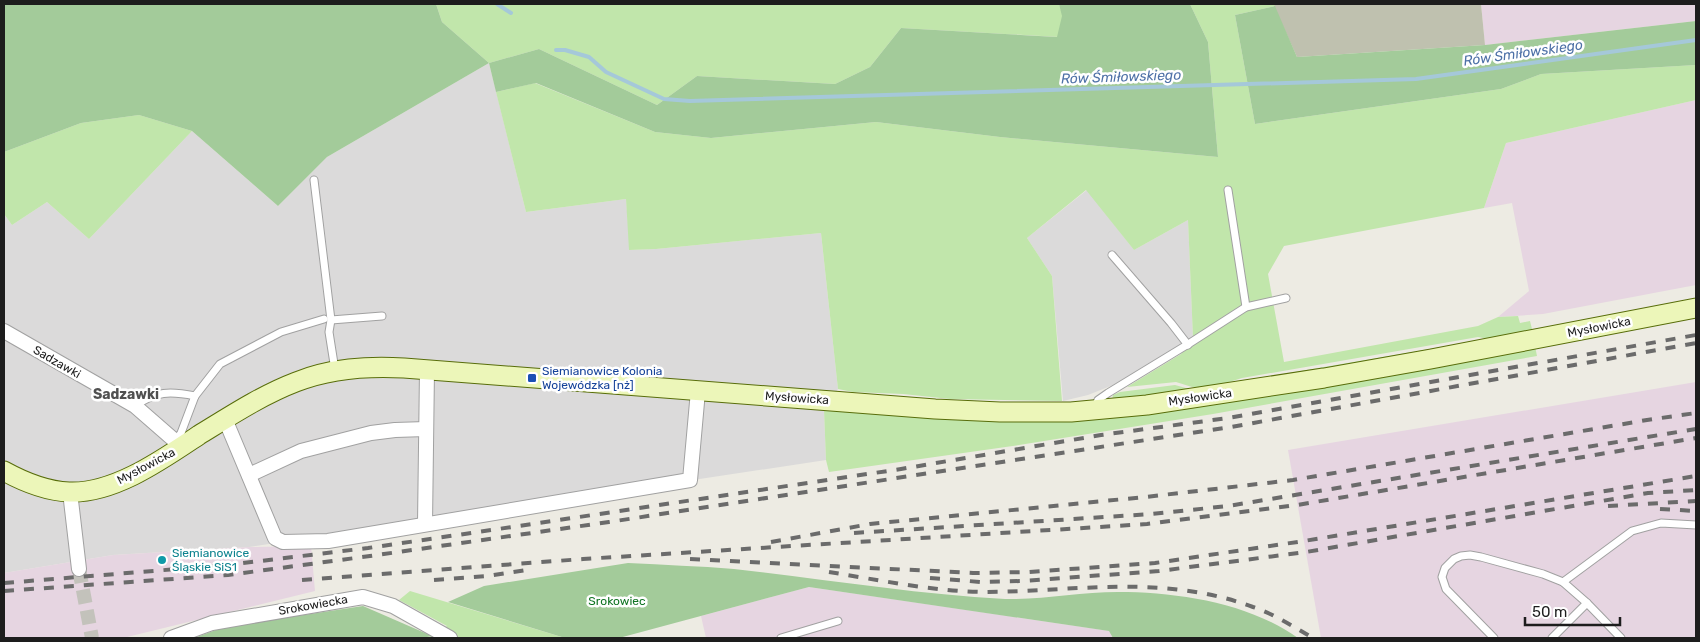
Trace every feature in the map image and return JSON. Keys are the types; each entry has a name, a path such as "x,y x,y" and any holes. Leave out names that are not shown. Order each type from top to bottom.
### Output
{"street":[{"name":"Mysłowicka","path":"4,471 50,490 70,492 103,487 121,481 178,443 295,382 335,371 369,367 971,411 1095,410 1198,398 1324,378 1696,308"},
{"name":"Sadzawki","path":"4,332 135,406 178,443"},
{"path":"425,524 427,370"},
{"path":"225,419 275,538 283,542 328,541 690,480 698,391"},
{"path":"249,475 302,451 371,434 395,430 426,429"},
{"path":"70,492 79,569"},
{"name":"Srokowiecka","path":"171,638 212,623 363,597 393,606 450,638"}],"lane":[{"path":"314,180 327,319 335,371"},
{"path":"1228,190 1246,307"},
{"path":"1112,254 1188,345"},
{"path":"1095,410 1098,400 1108,393 1188,345 1246,307 1286,298"},
{"path":"178,443 195,396 220,364 281,332 327,319 382,316"},
{"path":"135,406 145,399 166,393 176,392 195,396"},
{"path":"1563,582 1632,531 1661,523 1696,525"},
{"path":"1494,638 1446,589 1442,577 1445,568 1454,559 1470,555 1481,557 1544,574 1563,582 1587,603 1621,638"},
{"path":"1552,638 1587,603"},
{"path":"781,638 838,621"}],"shaded area":[{"path":"1273,4 1481,4 1485,45 1297,57"},
{"path":"1481,4 1696,4 1696,21 1485,45"},
{"path":"489,63 526,212 626,199 630,250 821,233 838,389 824,410 826,460 249,547 113,555 4,573 4,214 12,225 47,202 89,239 192,131 278,206 327,157"},
{"path":"1696,100 1696,285 1543,314 1498,317 1529,291 1512,203 1484,208 1506,143"},
{"path":"1087,190 1134,250 1188,220 1193,338 1113,385 1088,395 1063,401 1052,276 1027,238"},
{"path":"1696,382 1696,638 1321,638 1288,450"},
{"path":"311,546 315,591 123,638 4,638 4,573 113,555 249,547"},
{"path":"809,587 1110,631 1113,638 706,638 701,616"}],"green space":[{"path":"4,4 436,4 442,22 489,63 327,157 278,206 192,131 139,115 81,123 4,152"},
{"path":"436,4 1059,4 1063,16 1058,37 901,28 870,67 835,84 697,76 657,105 539,49 489,63 442,22"},
{"path":"1059,4 1190,4 1208,42 1218,157 1000,137 876,122 711,138 655,132 536,83 496,92 489,63 539,49 657,105 697,76 835,84 870,67 901,28 1057,37 1062,16"},
{"path":"1190,4 1273,4 1275,6 1235,15 1255,124 1501,89 1541,74 1696,65 1696,100 1506,143 1484,208 1284,246 1268,274 1284,362 1478,326 1498,317 1518,316 1520,323 1530,321 1533,333 1494,340 1478,337 1200,387 1192,387 1176,382 1127,387 1181,354 1193,338 1188,220 1134,250 1086,190 1027,238 1052,276 1062,401 950,399 903,394 853,392 838,389 821,233 629,250 626,199 526,212 496,92 535,83 655,132 711,138 876,122 1000,137 1218,157 1208,42"},
{"path":"1275,6 1297,57 1485,45 1696,21 1696,65 1541,74 1501,89 1255,124 1235,15"},
{"path":"139,115 192,131 89,239 47,202 12,225 4,214 4,152 81,123"},
{"path":"1476,341 1486,342 1255,383 1116,402 1112,400 1113,395 1120,392 1175,385 1193,390 1229,386 1242,381"},
{"path":"1535,346 1537,356 1213,414 1019,445 829,472 826,460 824,410 836,409 974,418"},
{"name":"Srokowiec","path":"628,563 734,569 903,590 1005,599 1104,592 1165,594 1188,597 1235,608 1279,626 1298,638 1113,638 1109,631 809,587 619,638 565,638 448,602 484,586"},
{"path":"410,591 565,638 422,638 432,636 447,626 399,600"},
{"path":"363,606 432,636 422,638 194,638 224,627"}],"waterway":[{"name":"Rów Śmiłowskiego","path":"497,4 511,13"},
{"name":"Rów Śmiłowskiego","path":"556,50 565,50 589,57 606,72 664,99 690,101 1416,79 1696,40"}],"tunnel":[{"path":"79,569 92,638"}],"railway":[{"path":"4,583 227,565 368,548 512,527 901,469 1101,435 1228,418 1696,335"},
{"path":"4,591 228,575 609,522 1231,427 1696,343"},
{"path":"771,542 870,524 1145,497 1293,480 1696,413"},
{"path":"854,533 1152,514 1228,506 1696,429"},
{"path":"302,580 583,559 1147,524 1297,505 1696,438"},
{"path":"690,559 973,573 1029,572 1155,563 1304,541 1696,476"},
{"path":"930,578 981,582 1023,581 1159,571 1306,552 1648,493 1696,490"},
{"path":"1608,506 1696,501"},
{"path":"1660,509 1696,511"},
{"path":"434,580 488,576 526,570"},
{"path":"829,572 948,590 987,592 1154,587 1187,591 1220,597 1253,607 1284,621 1313,638"}],"place":[{"name":"Siemianowice Kolonia Wojewódzka [nż]","path":"532,378"},
{"name":"Siemianowice Śląskie SiS1","path":"162,560"}],"district":[{"name":"Sadzawki","path":"126,394"}]}
